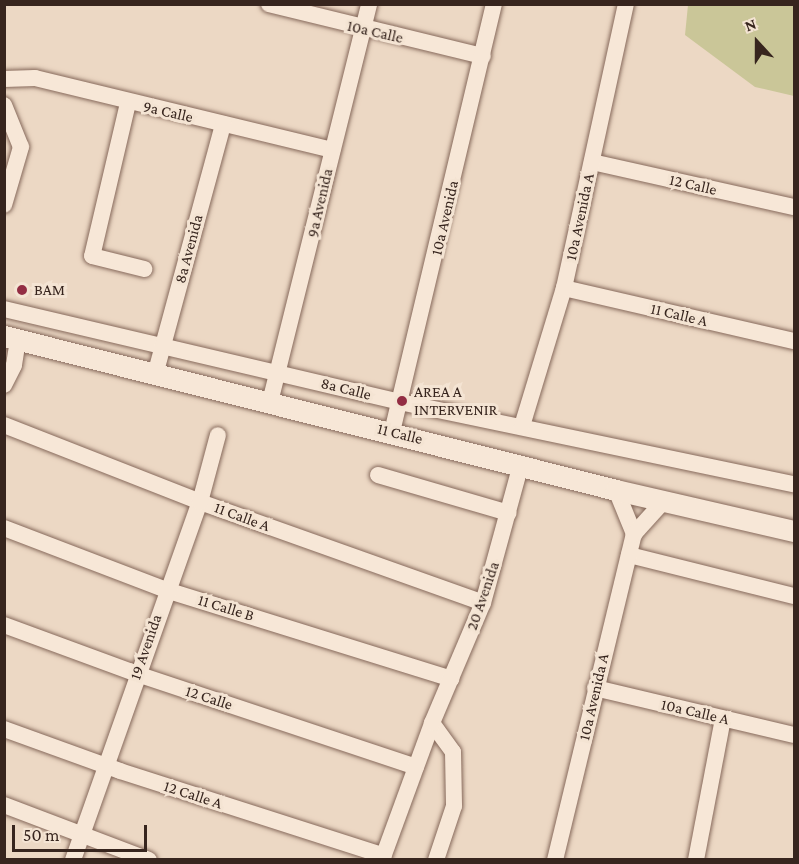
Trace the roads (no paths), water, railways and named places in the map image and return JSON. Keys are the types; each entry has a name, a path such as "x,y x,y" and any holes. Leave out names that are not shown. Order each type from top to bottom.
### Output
{"street":[{"name":"10a Calle","path":"269,4 363,30 483,56"},
{"name":"9a Avenida","path":"270,402 369,4"},
{"name":"10a Avenida","path":"392,432 494,4"},
{"name":"10a Avenida A","path":"522,426 564,288 626,4"},
{"name":"9a Calle","path":"4,79 35,78 332,150"},
{"path":"128,102 92,256 144,269"},
{"path":"4,105 13,145 4,205"},
{"name":"8a Avenida","path":"155,375 223,124"},
{"name":"12 Calle","path":"592,162 795,207"},
{"name":"11 Calle A","path":"564,288 795,341"},
{"name":"8a Calle","path":"4,309 163,344 400,402 795,484"},
{"path":"4,385 14,364 11,338"},
{"name":"11 Calle","path":"11,338 521,464 663,502 795,531"},
{"name":"11 Calle A","path":"4,425 200,502 483,603"},
{"name":"19 Avenida","path":"73,860 166,590 200,502 218,435"},
{"name":"20 Avenida","path":"383,858 432,723 483,603 521,464"},
{"path":"378,475 509,513"},
{"path":"616,490 634,534"},
{"name":"10a Avenida A","path":"555,860 634,534 663,502"},
{"name":"11 Calle B","path":"4,528 166,590 451,679"},
{"path":"629,555 795,596"},
{"name":"12 Calle","path":"4,625 137,675 416,767"},
{"name":"10a Calle A","path":"595,688 795,735"},
{"path":"696,860 723,719"},
{"path":"432,723 453,752 454,806 436,860"},
{"name":"12 Calle A","path":"4,729 383,858"},
{"path":"4,805 149,860"}],"place":[{"name":"BAM","path":"22,290"},
{"name":"AREA A INTERVENIR","path":"402,401"}]}
